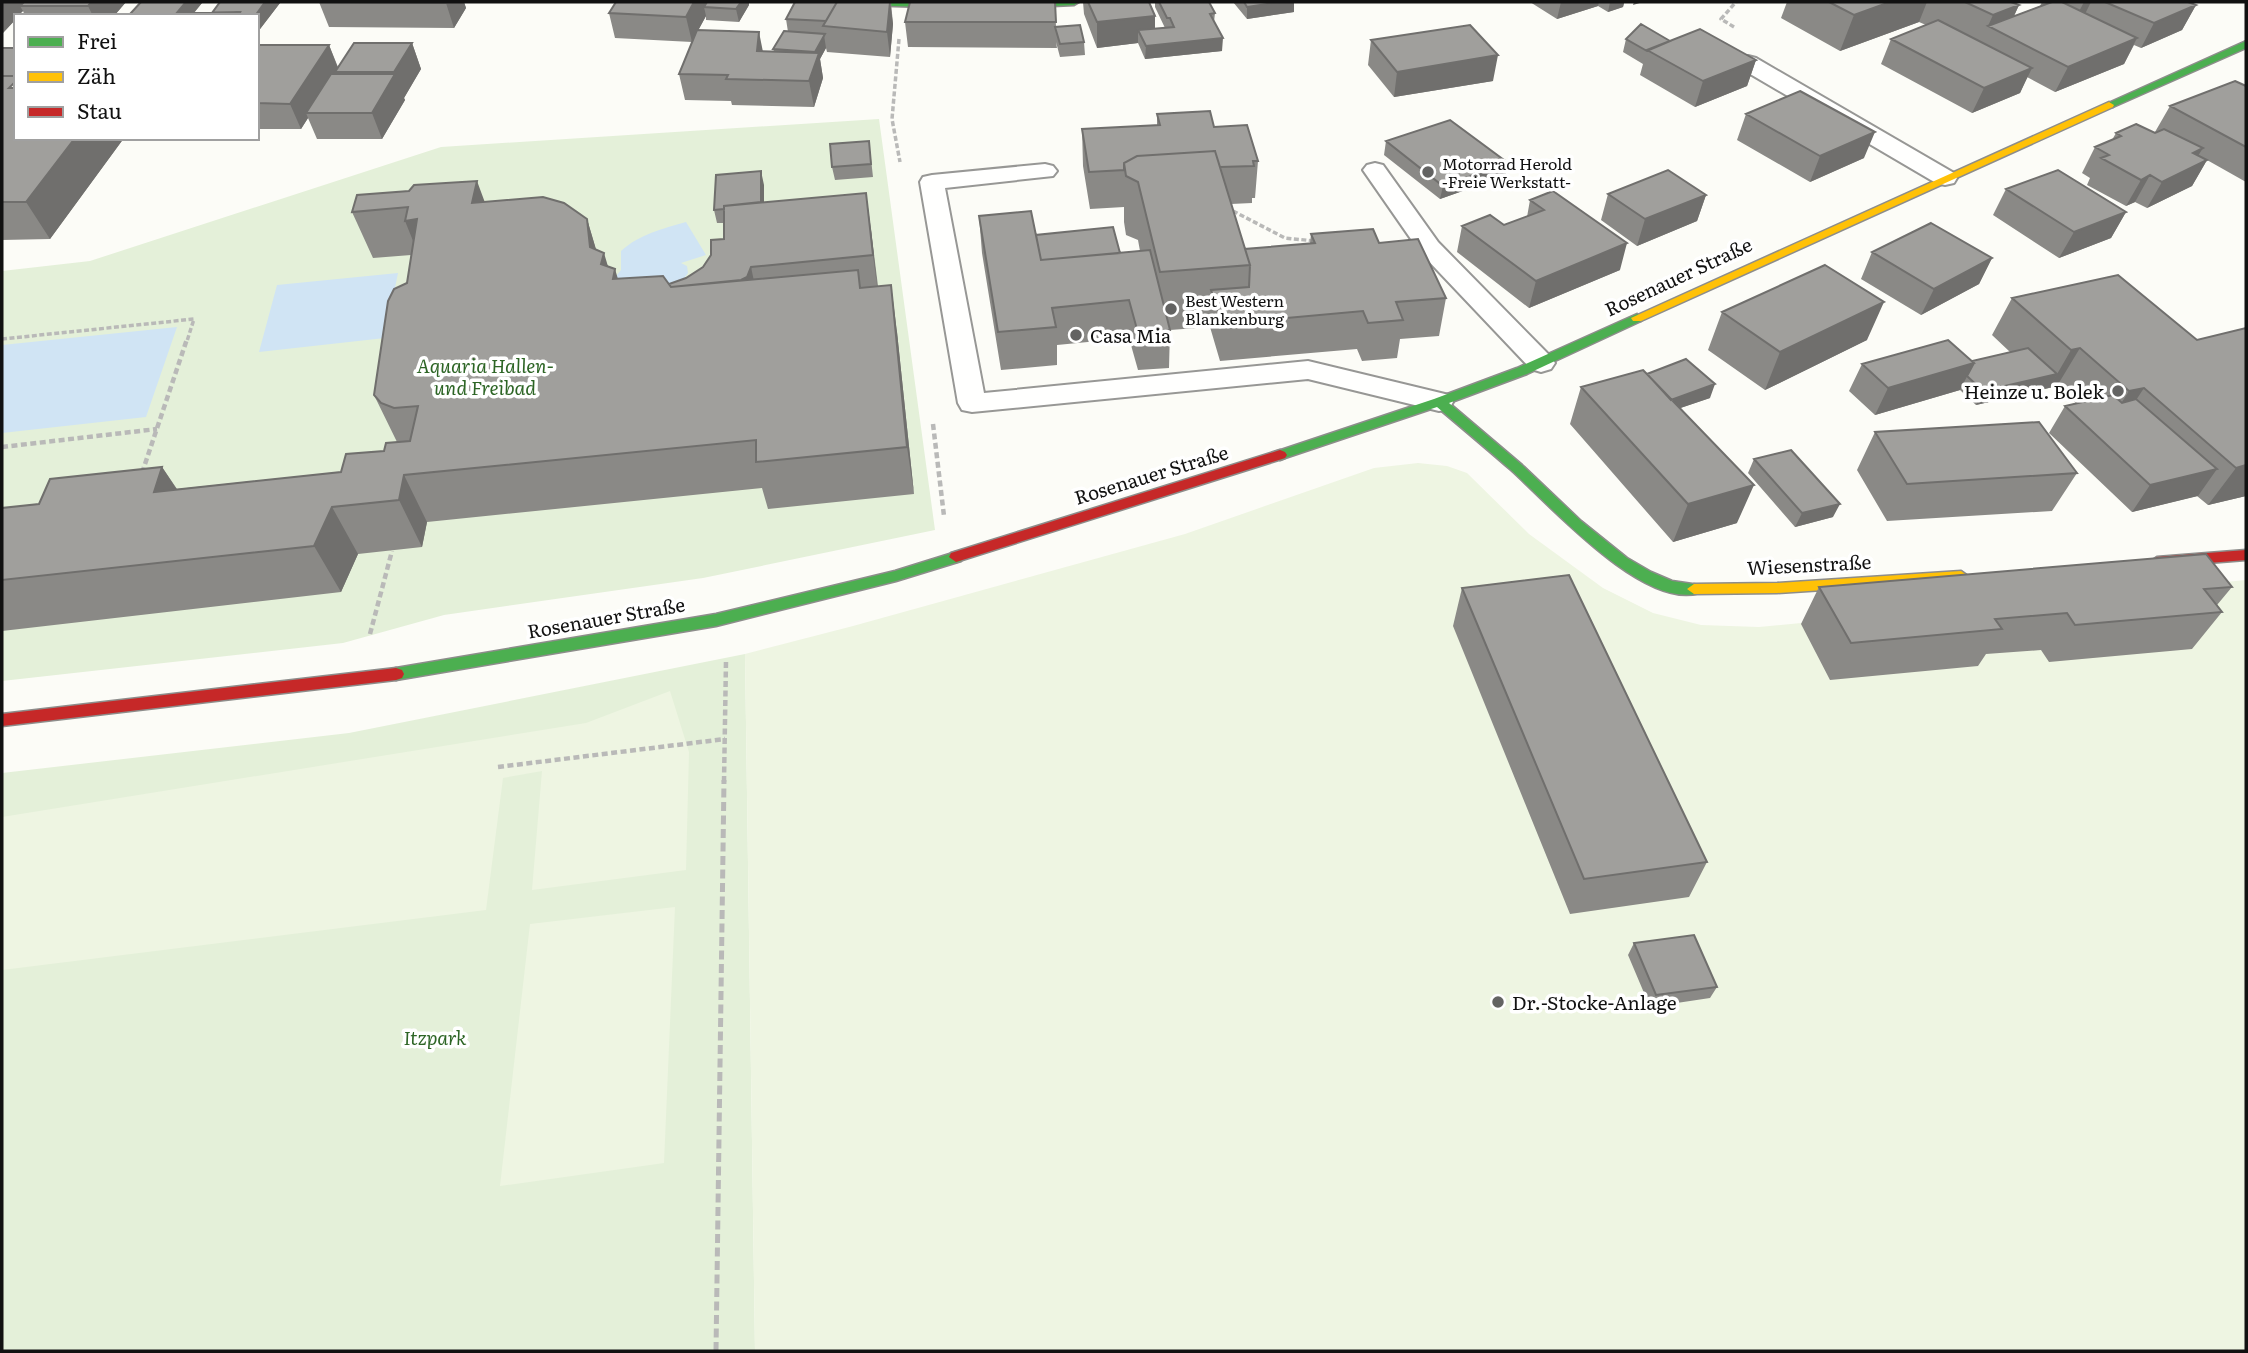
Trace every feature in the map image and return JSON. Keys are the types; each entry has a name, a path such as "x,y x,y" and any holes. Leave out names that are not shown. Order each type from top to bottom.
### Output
{"street":[{"path":"864,2 974,6 1074,2"},
{"name":"Rosenauer Straße","path":"2,720 358,680 716,620 896,576 1258,462 1439,402 1541,363 2246,44"},
{"name":"Wiesenstraße","path":"1439,402 1497,450 1611,553 1651,579 1680,589 1777,588 1973,575"},
{"path":"2140,564 2246,555"}],"lane":[{"path":"1748,64 1945,178"},
{"path":"1375,170 1429,247 1541,363"},
{"path":"1045,171 932,182 972,403 1307,370 1439,402"}],"path":[{"path":"1737,2 1721,19 1741,31"},
{"path":"900,38 892,119 902,174"},
{"path":"1233,211 1285,237 1323,242"},
{"path":"2,339 194,319 140,478"},
{"path":"2,447 157,429"},
{"path":"383,588 392,551"},
{"path":"716,620 726,645 716,1351"},
{"path":"498,767 725,739"}],"green space":[{"name":"Aquaria Hallen- und Freibad","path":"879,119 935,530 703,578 444,615 343,643 2,681 2,271 90,261 441,147"},
{"name":"Dr.-Stocke-Anlage","path":"1418,463 1447,466 1467,473 1529,534 1603,588 1653,613 1701,625 1759,627 2246,580 2246,1351 755,1351 745,654 1185,534 1374,468"},
{"name":"Itzpark","path":"745,654 755,1351 2,1351 2,773 349,733"},
{"path":"670,691 689,752 686,870 532,890 542,771 503,778 486,910 2,970 2,817 586,723"},
{"path":"675,907 664,1163 500,1186 530,924"}],"water":[{"path":"686,222 706,255 681,263 687,266 688,273 681,280 663,288 609,285 621,270 621,251 628,245 644,236"},
{"path":"398,273 385,338 259,352 277,285"},
{"path":"177,327 146,417 2,433 2,345"}],"building":[{"path":"24,2 91,2 88,6 20,6"},
{"path":"141,2 186,2 176,14 130,14"},
{"path":"220,2 265,2 256,14 212,13"},
{"path":"319,2 446,2 446,3"},
{"path":"616,2 694,2 686,17 609,13"},
{"path":"707,2 741,2 736,9 704,7"},
{"path":"795,2 837,2 826,21 786,19"},
{"path":"837,2 890,2 887,32 823,26"},
{"path":"910,2 1055,2 1056,22 905,22"},
{"path":"1088,2 1149,2 1155,16 1097,22"},
{"path":"1159,2 1209,2 1215,13 1210,14 1223,38 1146,46 1138,30 1174,27"},
{"path":"1244,2 1280,2 1247,7"},
{"path":"1829,2 1890,2 1854,15"},
{"path":"1965,2 2011,2 2019,5 1993,15"},
{"path":"2052,2 2062,2 2137,38 2068,67 1988,26"},
{"path":"2105,2 2188,2 2196,5 2154,23"},
{"path":"240,12 238,14 184,13"},
{"path":"1938,20 2032,68 1984,88 1891,39"},
{"path":"1641,24 1670,41 1647,51 1626,39"},
{"path":"1080,25 1084,42 1060,44 1055,27"},
{"path":"1470,25 1498,55 1397,72 1371,40"},
{"path":"1700,29 1756,60 1703,81 1647,50"},
{"path":"697,30 759,32 757,51 819,53 809,81 726,79 728,75 679,74"},
{"path":"784,31 825,34 815,52 773,49"},
{"path":"354,43 412,43 394,72 335,72"},
{"path":"259,45 329,45 290,104 259,103"},
{"path":"2,48 14,48 14,76 2,76"},
{"path":"331,74 395,74 372,113 306,113"},
{"path":"2,76 14,76 14,83 9,88 14,88 14,140 73,140 26,202 2,202"},
{"path":"2235,81 2246,86 2246,147 2170,106"},
{"path":"1800,91 1875,132 1820,156 1746,114"},
{"path":"1210,111 1214,127 1247,125 1258,161 1253,161 1254,166 1220,167 1215,151 1137,156 1124,163 1124,170 1089,172 1082,129 1160,125 1157,114"},
{"path":"1450,120 1508,163 1443,186 1386,141"},
{"path":"2136,124 2155,133 2164,129 2203,148 2193,153 2207,160 2162,182 2150,175 2141,180 2101,158 2109,155 2095,147 2121,136 2116,133"},
{"path":"869,141 871,164 832,167 830,144"},
{"path":"1215,151 1250,265 1160,272 1138,182 1126,176 1124,163 1137,156"},
{"path":"1668,170 1706,195 1645,219 1608,194"},
{"path":"2058,170 2126,212 2074,232 2006,189"},
{"path":"761,171 761,202 724,206 724,209 714,210 716,175"},
{"path":"477,181 472,203 543,197 564,203 587,219 590,247 604,253 601,264 615,269 613,279 663,276 671,287 858,270 860,288 891,285 907,447 756,462 756,440 404,475 399,500 332,507 314,546 2,580 2,508 39,504 50,479 162,467 154,492 341,472 346,454 384,451 386,443 410,441 418,406 394,408 381,403 374,395 388,301 394,289 407,283 417,219 405,221 408,207 352,212 357,195 409,191 414,185"},
{"path":"1553,191 1627,243 1536,281 1462,226 1490,215 1504,225 1544,210 1530,200"},
{"path":"866,193 873,255 751,267 747,277 741,280 671,287 669,284 686,278 703,267 711,255 711,240 724,239 724,206"},
{"path":"1031,211 1041,260 1150,250 1170,330 1138,333 1129,300 1052,308 1056,327 998,332 979,216"},
{"path":"1931,223 1992,258 1934,289 1872,252"},
{"path":"1113,227 1120,253 1041,260 1036,235"},
{"path":"1373,229 1379,243 1418,239 1446,298 1396,302 1403,320 1368,323 1363,311 1222,324 1211,290 1249,287 1250,265 1245,249 1315,243 1311,234"},
{"path":"1825,265 1884,302 1780,352 1722,312"},
{"path":"2118,275 2197,340 2246,328 2246,465 2236,468 2144,388 2129,391 2080,348 2071,350 2012,298"},
{"path":"1948,340 1974,363 1888,388 1862,364"},
{"path":"2028,348 2057,374 1983,391 1967,376 1974,363 1972,361"},
{"path":"1686,359 1715,384 1671,400 1647,374"},
{"path":"1643,370 1754,485 1688,504 1581,387"},
{"path":"2113,395 2122,403 2136,399 2217,469 2150,485 2065,406"},
{"path":"2039,422 2077,473 1907,484 1875,432"},
{"path":"1791,450 1840,504 1802,513 1754,459"},
{"path":"2206,554 2232,587 2204,589 2222,612 2075,625 2067,613 1995,619 2002,629 1851,643 1819,587"},
{"path":"1569,575 1707,862 1584,879 1462,588"},
{"path":"1694,935 1717,987 1656,995 1634,943"}],"traffic: fast":[{"path":"864,2 987,6 1074,2"},
{"path":"2109,105 2246,44"},
{"path":"1280,455 1522,371 1637,318"},
{"path":"1439,402 1517,468 1598,544 1622,562 1670,586 1694,589"},
{"path":"396,674 716,620 896,576 956,557"}],"traffic: slow":[{"path":"1637,318 2109,105"},
{"path":"1694,589 1777,588 1961,576"}],"traffic: jam":[{"path":"956,557 1280,455"},
{"path":"2157,562 2246,555"},
{"path":"2,720 396,674"}],"place":[{"name":"Motorrad Herold -Freie Werkstatt-","path":"1428,172"},
{"name":"Best Western Blankenburg","path":"1171,309"},
{"name":"Casa Mia","path":"1076,335"},
{"name":"Heinze u. Bolek","path":"2118,391"},
{"name":"Dr.-Stocke-Anlage","path":"1498,1002"}]}
